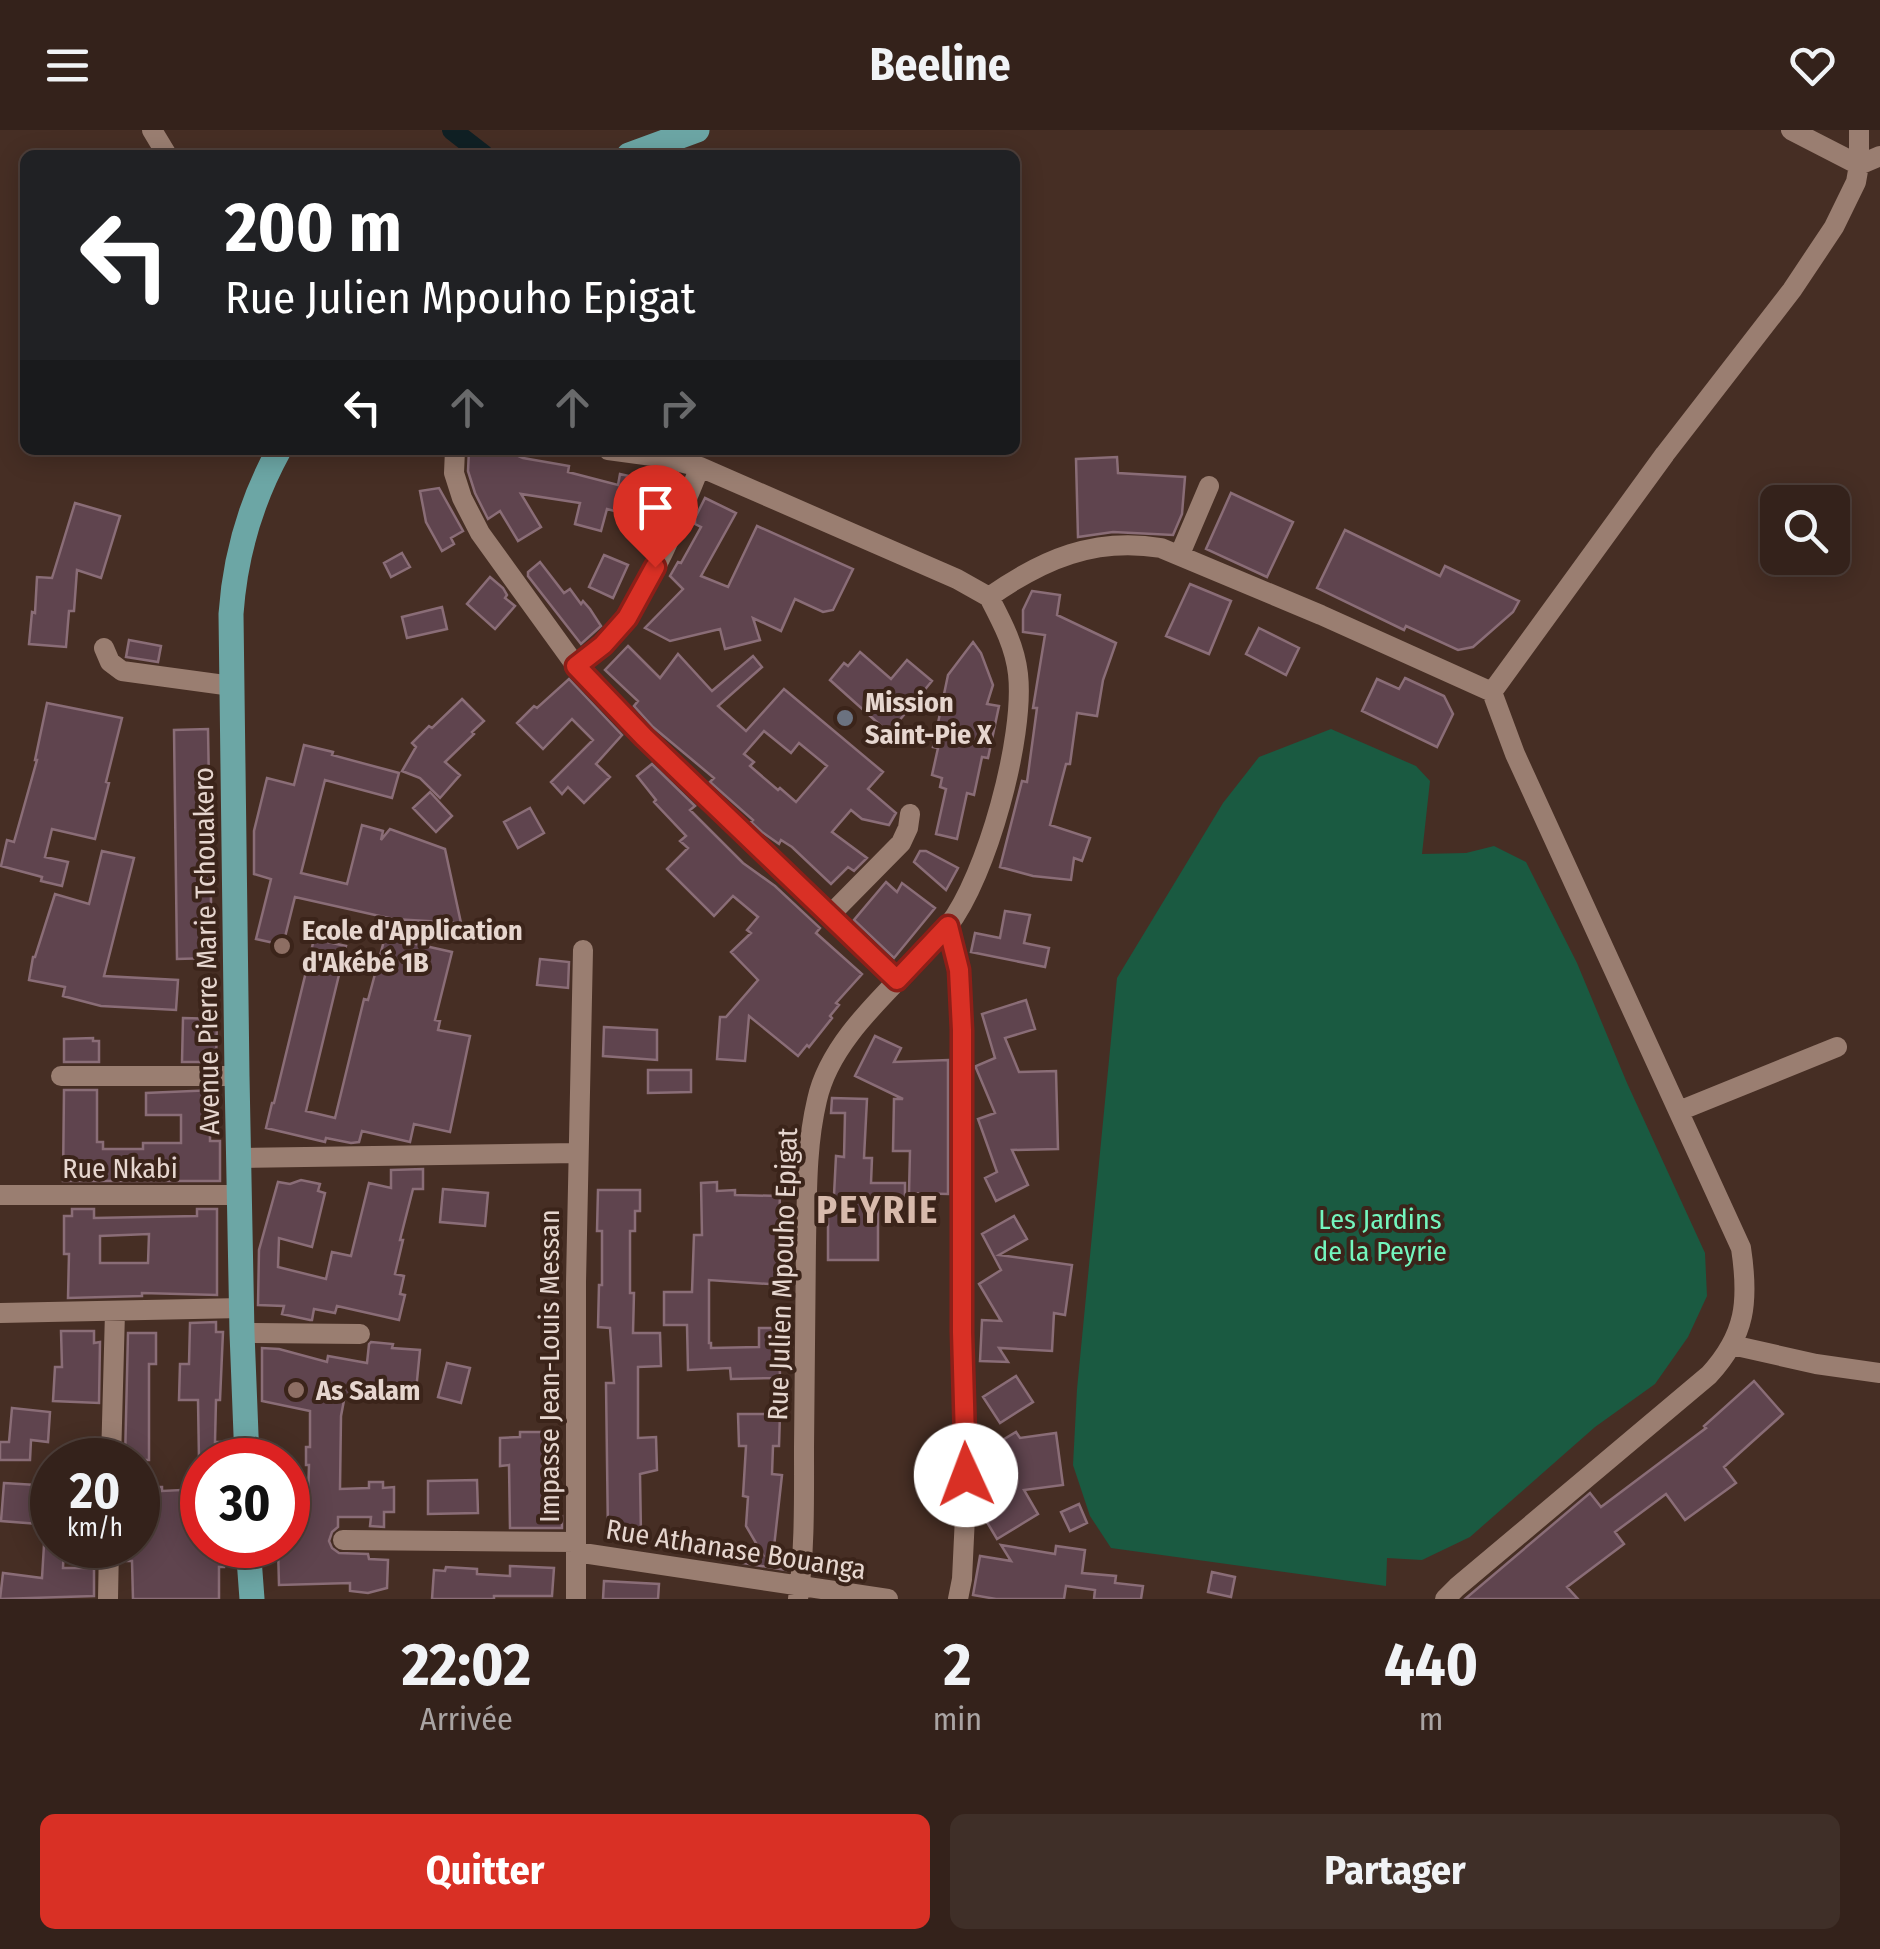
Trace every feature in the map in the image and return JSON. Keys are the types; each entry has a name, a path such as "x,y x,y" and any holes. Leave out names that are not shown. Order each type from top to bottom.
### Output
{"main road":[{"path":"642,150 695,130"},
{"name":"Avenue Pierre Marie Tchouakero","path":"246,1438 231,614 234,579 253,508 276,455"}],"street":[{"path":"1791,130 1860,165"},
{"path":"1492,692 1664,454 1792,290 1834,227 1856,182 1860,130"},
{"path":"1860,165 1880,156"},
{"path":"455,455 454,473 462,498 480,533 576,666 644,737 897,980"},
{"path":"645,455 700,467 989,596 1020,575 1087,548 1139,544 1180,554 1492,692 1514,754 1740,1248 1745,1273 1744,1302 1738,1335 1727,1356 1709,1375 1445,1599"},
{"path":"576,666 603,645 627,618 655,567 700,467"},
{"path":"1180,554 1209,486"},
{"name":"Rue Julien Mpouho Epigat","path":"799,1593 804,1497 807,1187 812,1123 818,1093 831,1064 869,1010 948,926 971,887 988,846 1010,760 1018,675 1013,646 989,596"},
{"path":"104,648 110,662 122,672 232,686"},
{"path":"831,914 901,843 910,814"},
{"path":"948,926 959,970 962,1050 966,1475 958,1599"},
{"name":"Impasse Jean-Louis Messan","path":"576,1599 583,950"},
{"path":"1679,1111 1837,1047"},
{"path":"61,1076 237,1076"},
{"path":"239,1158 578,1144"},
{"name":"Rue Nkabi","path":"0,1195 240,1195"},
{"path":"111,1438 114,1312"},
{"path":"0,1326 0,1313 114,1312 242,1320 360,1334"},
{"path":"1732,1346 1880,1373"},
{"name":"Rue Athanase Bouanga","path":"343,1540 576,1547 799,1593 888,1599"},
{"path":"108,1599 109,1568"}],"green space":[{"name":"Les Jardins de la Peyrie","path":"1331,729 1416,766 1430,781 1422,854 1466,853 1494,846 1526,862 1577,963 1705,1253 1707,1296 1688,1337 1655,1384 1595,1427 1470,1537 1422,1560 1387,1558 1386,1586 1111,1548 1090,1516 1073,1465 1117,978 1223,803 1259,757"}],"building":[{"path":"469,455 516,455 569,466 568,472 618,485 620,474 677,487 659,530 644,524 646,519 607,509 601,531 575,524 580,503 521,494 541,527 518,541 500,511 488,519 468,471"},
{"path":"1117,457 1118,473 1185,477 1182,514 1173,535 1113,532 1078,537 1076,459"},
{"path":"439,488 463,531 451,538 454,544 442,551 426,522 420,491"},
{"path":"1231,493 1293,522 1267,577 1206,549"},
{"path":"705,498 736,513 701,576 728,587 757,526 853,569 833,610 823,612 795,599 781,631 753,618 760,640 725,649 720,629 670,641 645,628 683,589 670,576 701,527 695,524 695,518"},
{"path":"75,503 120,516 101,578 77,570 66,647 29,644 37,577 52,578"},
{"path":"1345,530 1440,576 1445,566 1519,601 1513,612 1473,647 1458,650 1406,626 1404,630 1317,588"},
{"path":"402,553 410,567 391,577 384,563"},
{"path":"604,555 628,565 613,598 589,587"},
{"path":"540,562 564,593 570,589 581,604 583,601 601,626 581,644 528,576"},
{"path":"490,577 515,606 495,629 467,604"},
{"path":"1190,584 1231,601 1209,654 1166,636"},
{"path":"1032,591 1060,595 1057,615 1116,643 1103,680 1097,716 1077,713 1070,764 1066,764 1050,825 1090,838 1082,861 1074,858 1071,880 1000,867 1022,781 1027,782 1037,708 1033,708 1045,635 1023,632 1023,610"},
{"path":"442,607 447,629 407,638 402,617"},
{"path":"1259,628 1299,648 1286,675 1246,654"},
{"path":"129,640 161,646 158,662 126,657"},
{"path":"973,642 993,685 987,704 999,706 988,758 982,757 974,795 967,793 957,839 936,834 946,789 940,787 942,778 932,775 938,748 933,747 948,675"},
{"path":"628,646 660,678 678,654 712,691 753,656 762,667 718,706 746,731 784,689 883,772 868,789 896,813 889,825 862,819 851,810 832,832 867,858 854,871 848,867 831,884 792,847 781,840 779,844 751,822 710,782 714,778 653,727 634,706 638,701 605,670","holes":["764,731 791,753 799,743 827,766 796,802 750,766 754,762 744,754"]},
{"path":"860,652 891,679 907,660 932,681 889,733 830,680"},
{"path":"1405,678 1444,696 1453,714 1437,747 1362,711 1377,679 1399,689"},
{"path":"569,679 622,735 596,764 610,777 584,803 568,787 562,794 551,782 593,740 572,719 543,749 517,723"},
{"path":"462,699 484,721 445,762 460,775 440,798 420,778 402,771 416,747 412,743"},
{"path":"47,703 122,718 95,839 52,829 45,857 68,862 62,886 1,866 7,840 14,842 37,760"},
{"path":"208,729 212,958 177,959 174,730"},
{"path":"304,745 399,773 392,798 325,780 301,873 347,884 362,825 383,831 381,840 390,829 445,849 461,923 393,919 295,897 283,945 256,939 271,879 254,874 254,831 267,778 294,785"},
{"path":"652,764 695,806 690,810 743,863 775,886 820,928 816,933 862,974 836,1003 839,1005 832,1018 798,1056 749,1016 745,1061 717,1059 720,1017 726,1017 758,980 731,952 751,933 747,930 758,917 733,896 714,916 667,869 688,848 680,841 686,836 654,802 637,776"},
{"path":"430,792 452,816 436,832 413,808"},
{"path":"530,808 544,833 518,848 504,822"},
{"path":"102,851 134,858 104,976 178,980 176,1010 101,1006 63,996 65,987 29,980 55,894 89,904"},
{"path":"920,851 958,868 946,890 914,862"},
{"path":"886,882 897,892 902,883 935,908 894,958 854,920"},
{"path":"1005,911 1030,915 1024,943 1049,948 1045,967 971,952 975,933 1000,938"},
{"path":"385,937 452,952 435,1020 440,1021 438,1030 470,1036 450,1132 414,1124 410,1142 362,1131 359,1142 351,1143 326,1138 325,1142 266,1128 314,939 346,946 306,1111 335,1118 364,999 368,1000"},
{"path":"540,959 569,962 568,988 537,985"},
{"path":"1026,1000 1035,1029 1005,1038 1019,1072 1056,1071 1058,1149 1012,1150 1028,1185 996,1201 985,1178 997,1172 978,1119 995,1113 976,1068 995,1058 982,1014"},
{"path":"183,1018 217,1019 216,1062 182,1062"},
{"path":"604,1027 657,1030 657,1060 603,1056"},
{"path":"875,1036 901,1048 894,1062 948,1060 948,1194 909,1193 910,1151 893,1151 894,1099 903,1099 855,1076"},
{"path":"64,1039 99,1041 99,1062 64,1062"},
{"path":"648,1070 691,1070 691,1092 648,1093"},
{"path":"64,1090 97,1090 97,1142 103,1142 103,1149 143,1149 143,1143 181,1143 181,1115 146,1115 146,1093 215,1090 215,1098 210,1098 210,1141 220,1141 220,1181 63,1181"},
{"path":"832,1098 867,1099 864,1158 872,1158 871,1183 905,1183 905,1205 878,1205 878,1260 828,1260 828,1215 833,1215 836,1156 844,1157 845,1113 831,1113"},
{"path":"423,1169 423,1189 413,1189 400,1240 395,1274 404,1276 400,1294 405,1295 399,1320 337,1306 335,1313 314,1309 310,1320 282,1314 284,1306 258,1305 259,1250 278,1182 290,1184 301,1180 320,1184 318,1191 325,1193 312,1247 279,1238 278,1267 326,1279 332,1252 351,1256 369,1183 391,1188 391,1170"},
{"path":"717,1182 717,1191 735,1190 735,1195 780,1196 778,1241 792,1242 792,1259 784,1259 784,1285 709,1280 709,1343 711,1348 759,1347 759,1328 779,1328 780,1378 731,1379 730,1368 688,1370 687,1325 664,1325 664,1292 692,1292 694,1235 702,1235 701,1183"},
{"path":"443,1189 488,1193 485,1226 440,1222"},
{"path":"598,1190 640,1190 640,1211 635,1211 635,1231 630,1231 633,1333 660,1333 661,1366 638,1367 638,1438 656,1437 657,1470 640,1474 641,1535 608,1535 606,1383 614,1383 610,1328 598,1327 602,1231 597,1231"},
{"path":"72,1209 94,1209 94,1218 197,1216 197,1209 217,1209 217,1295 142,1293 68,1298 69,1254 64,1254 64,1216 72,1216","holes":["149,1234 148,1263 100,1263 100,1236"]},
{"path":"1014,1216 1027,1239 999,1255 1072,1265 1065,1315 1054,1313 1052,1351 999,1348 1008,1362 980,1361 982,1320 1001,1321 979,1284 1001,1270 982,1234"},
{"path":"216,1322 216,1332 223,1332 215,1438 199,1438 198,1400 179,1400 180,1364 189,1364 190,1323"},
{"path":"61,1331 94,1331 94,1343 100,1342 99,1403 53,1401 55,1367 62,1367"},
{"path":"128,1333 156,1333 156,1364 149,1364 149,1438 126,1438"},
{"path":"369,1344 420,1350 415,1401 345,1395 340,1489 369,1488 369,1482 383,1482 383,1488 394,1487 394,1512 384,1512 384,1527 370,1526 371,1517 338,1517 338,1527 329,1541 339,1553 368,1554 369,1559 388,1560 387,1588 368,1593 350,1591 350,1583 279,1585 279,1568 310,1568 310,1411 262,1401 262,1348 327,1362 328,1356 367,1363"},
{"path":"447,1363 470,1368 461,1403 438,1397"},
{"path":"1016,1376 1033,1402 1000,1423 983,1397"},
{"path":"1754,1381 1783,1414 1724,1467 1736,1483 1685,1520 1666,1494 1615,1532 1624,1544 1567,1587 1578,1599 1465,1599 1590,1493 1601,1507 1706,1428"},
{"path":"12,1408 50,1412 48,1438 30,1438 30,1460 0,1460 0,1442 9,1442"},
{"path":"738,1414 780,1414 779,1446 773,1446 772,1474 782,1475 773,1556 787,1558 786,1570 737,1562 739,1551 763,1555 746,1526 746,1446 739,1446"},
{"path":"520,1432 545,1432 550,1517 562,1516 562,1528 510,1528 509,1465 500,1466 500,1438 520,1437"},
{"path":"1016,1432 1020,1438 1056,1433 1063,1485 1024,1490 1038,1514 997,1539 981,1512 1007,1496 981,1453"},
{"path":"477,1480 478,1513 428,1514 428,1481"},
{"path":"4,1483 30,1485 30,1523 1,1521"},
{"path":"160,1487 162,1491 180,1490 180,1568 219,1568 219,1599 133,1599 132,1568 160,1568"},
{"path":"1079,1504 1087,1523 1070,1531 1061,1512"},
{"path":"1001,1545 1055,1554 1056,1546 1085,1550 1082,1573 1116,1576 1115,1583 1143,1586 1141,1599 1094,1599 1095,1590 1066,1586 1064,1599 973,1595 980,1556 1011,1561"},
{"path":"510,1566 554,1568 552,1596 432,1599 434,1570 477,1569 477,1574 510,1576"},
{"path":"43,1568 94,1568 94,1596 0,1599 3,1573 42,1578"},
{"path":"1212,1572 1235,1577 1231,1597 1208,1592"},
{"path":"604,1581 659,1584 658,1599 603,1599"}],"waterway":[{"path":"452,130 478,150"}],"place":[{"name":"Mission Saint-Pie X","path":"845,718"},
{"name":"Ecole d'Application d'Akébé 1B","path":"282,946"},
{"name":"As Salam","path":"296,1390"}],"district":[{"name":"PEYRIE","path":"878,1210"}],"route":[{"path":"655,567 627,618 603,645 576,666 644,737 897,980 948,926 959,970 962,1030 966,1475"}]}
